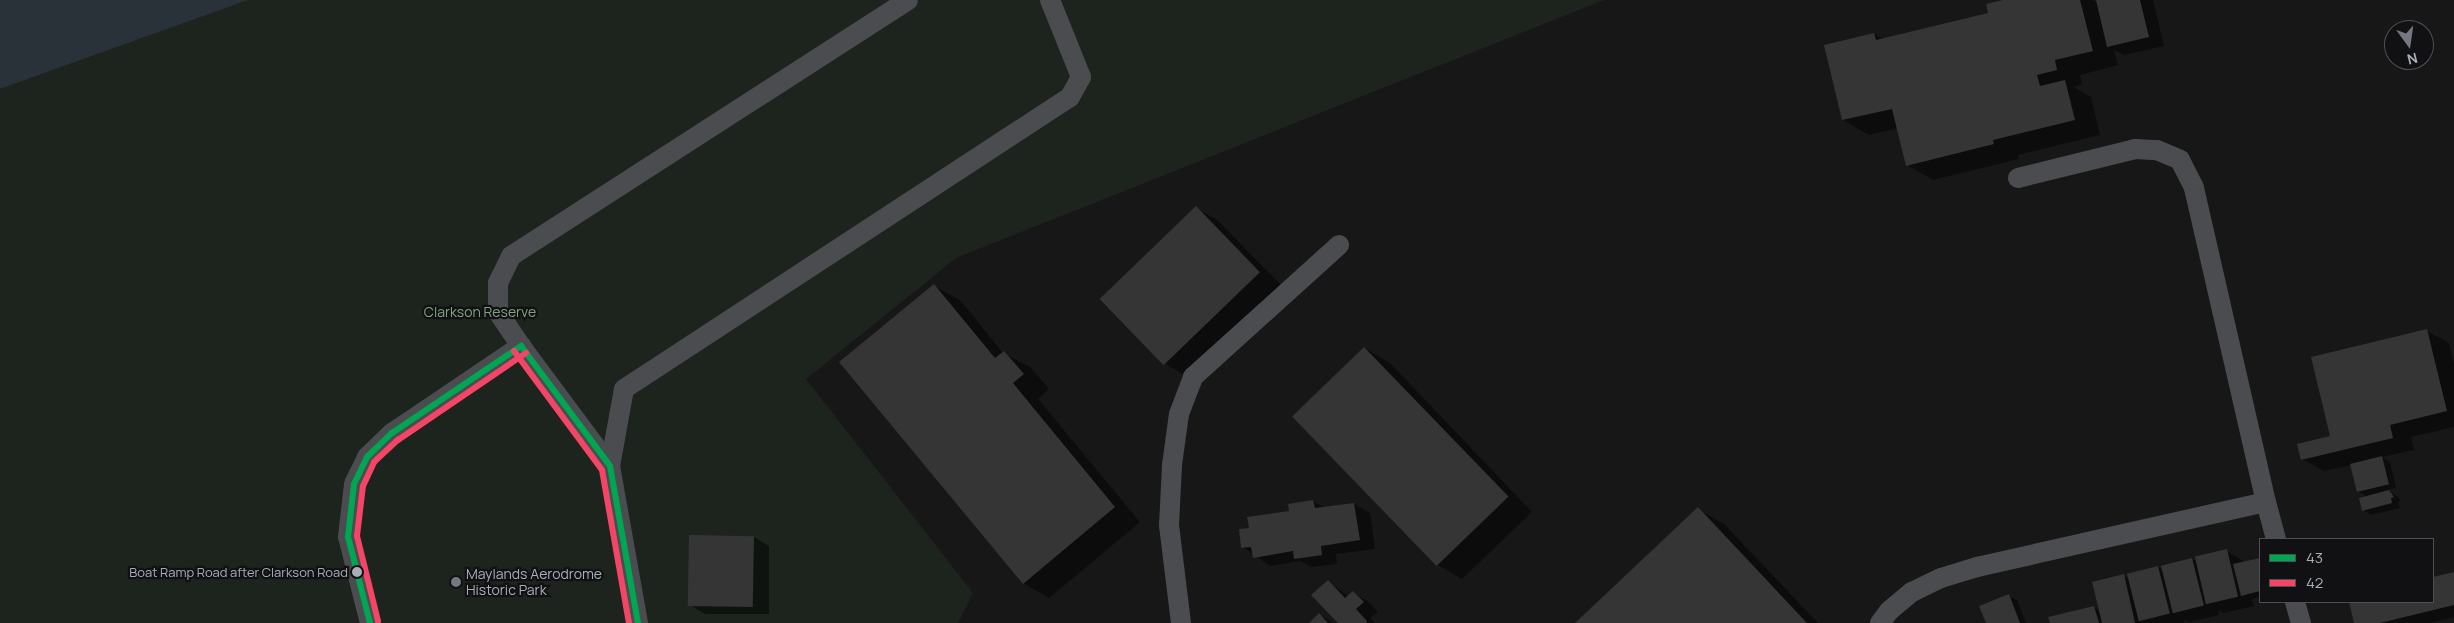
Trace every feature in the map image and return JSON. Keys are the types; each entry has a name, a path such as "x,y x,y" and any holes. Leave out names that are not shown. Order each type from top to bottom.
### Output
{"lane":[{"path":"874,22 877,0"},
{"path":"610,466 520,346 498,312 498,283 511,256 908,0"},
{"path":"638,623 610,466 624,389 1070,97 1081,77 1050,0"},
{"path":"2018,178 2135,149 2157,150 2180,160 2194,188 2276,538"},
{"path":"1182,623 1169,515 1172,465 1179,414 1193,377 1339,245"},
{"path":"370,623 348,537 354,484 367,457 392,433 520,346"},
{"path":"1880,623 1889,611 1912,592 1941,578 1977,566 2266,502"},
{"path":"2294,603 2301,623"}],"green space":[{"name":"Clarkson Reserve","path":"248,0 1604,0 956,258 806,379 973,593 958,623 0,623 0,89"}],"shaded area":[{"path":"0,0 248,0 0,89"}],"building":[{"path":"2003,0 2080,0 2093,51 2055,60 2057,70 2037,75 2040,86 2065,80 2075,120 1993,140 1994,144 1906,166 1892,109 1842,120 1824,45 1874,33 1876,40 1988,13 1986,4"},
{"path":"2096,0 2140,0 2149,37 2107,47"},
{"path":"1196,206 1260,272 1164,365 1100,299"},
{"path":"934,284 995,358 1004,351 1024,374 1013,383 1115,507 1023,584 839,362"},
{"path":"2427,329 2447,411 2390,425 2393,438 2301,460 2297,444 2330,436 2311,357"},
{"path":"1364,347 1508,497 1437,566 1292,416"},
{"path":"2382,456 2389,484 2357,492 2350,464"},
{"path":"2389,490 2394,497 2391,498 2392,503 2362,511 2359,498"},
{"path":"1313,500 1315,508 1354,503 1360,540 1321,546 1322,555 1294,559 1293,551 1253,558 1251,547 1241,548 1239,529 1249,528 1247,517 1289,511 1288,504"},
{"path":"1698,507 1807,623 1575,623"},
{"path":"689,535 754,536 753,607 688,606"},
{"path":"2227,549 2238,597 2206,604 2195,556"},
{"path":"2192,558 2204,606 2173,613 2161,566"},
{"path":"2259,558 2259,591 2241,596 2233,564"},
{"path":"2158,566 2170,614 2139,621 2127,574"},
{"path":"2454,572 2454,605 2380,623 2354,623 2349,603 2434,603 2434,577"},
{"path":"2124,574 2135,623 2102,623 2092,582"},
{"path":"1328,580 1345,598 1353,591 1364,602 1356,609 1367,621 1366,623 1338,623 1311,595"},
{"path":"2009,594 2020,623 1986,623 1979,606"},
{"path":"2094,606 2099,623 2050,623 2048,617"},
{"path":"1319,613 1328,623 1309,623"}],"transit line":[{"name":"43","path":"521,346 610,466 638,623"},
{"name":"43","path":"370,623 348,537 354,484 367,457 392,433 521,346"},
{"name":"42","path":"514,351 602,470 629,623"},
{"name":"42","path":"378,621 357,536 363,486 374,462 398,440 526,353"}],"place":[{"name":"Boat Ramp Road after Clarkson Road","path":"357,572"},
{"name":"Maylands Aerodrome Historic Park","path":"456,582"}]}
